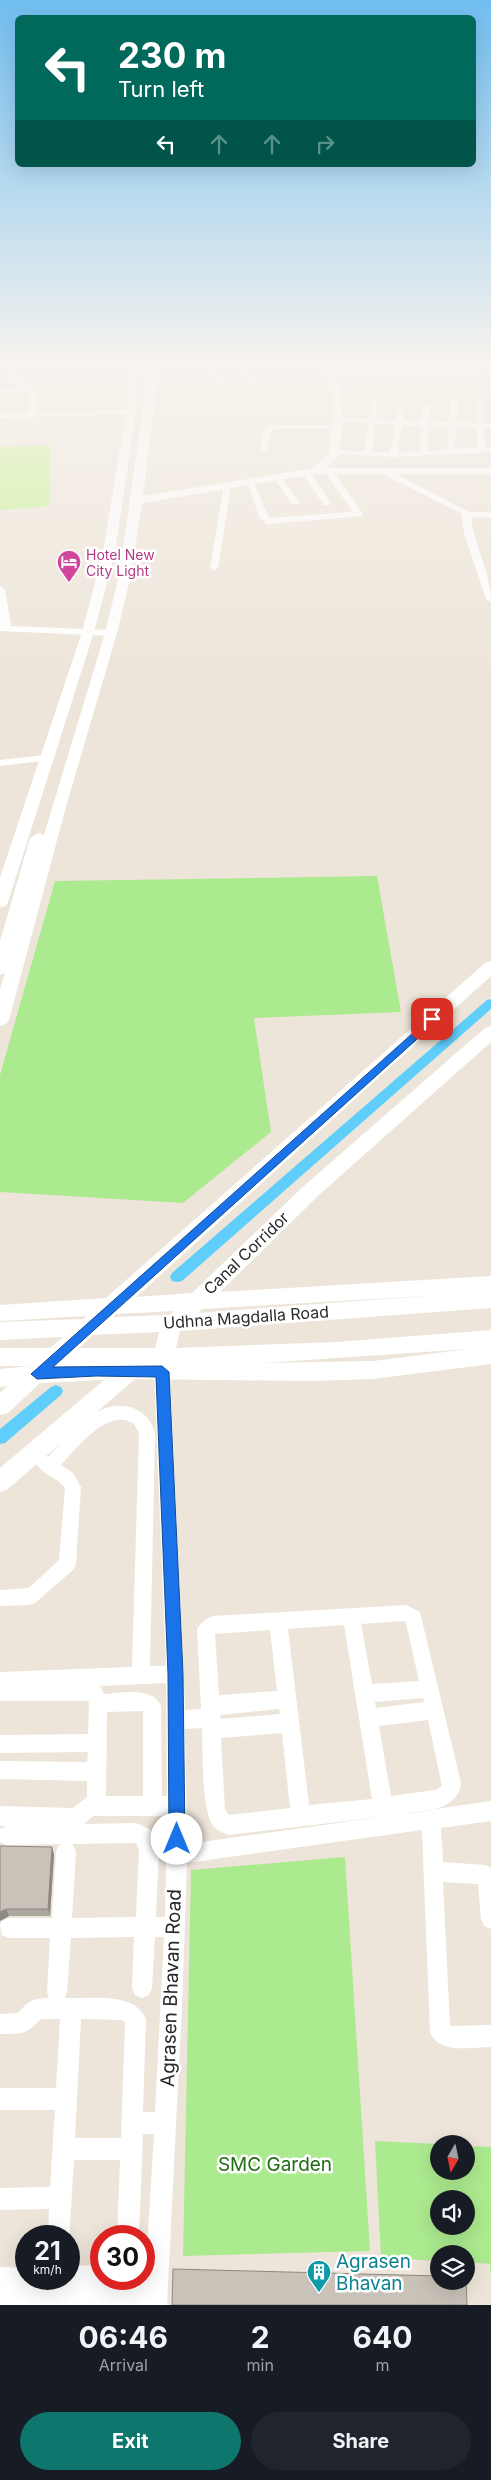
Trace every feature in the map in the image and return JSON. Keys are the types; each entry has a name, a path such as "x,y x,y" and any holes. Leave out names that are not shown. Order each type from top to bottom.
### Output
{"main road":[{"path":"0,934 118,564 116,558 130,468"},
{"path":"0,969 97,632 125,575 142,468"},
{"path":"0,1020 60,805 97,632"},
{"path":"0,1377 70,1310"},
{"path":"0,1357 205,1357 346,1350 491,1339"},
{"path":"0,1377 37,1374 128,1372 357,1372 491,1355"},
{"path":"0,1482 41,1460 128,1372"}],"street":[{"path":"1,894 5,868 46,758 97,632 122,468"},
{"path":"310,471 315,468"},
{"path":"347,468 350,471"},
{"path":"138,500 310,471 491,471"},
{"path":"310,471 327,503"},
{"path":"250,482 263,517 267,521 359,514 328,471"},
{"path":"383,471 457,506 466,514 491,514"},
{"path":"277,477 295,502"},
{"path":"214,568 227,486"},
{"path":"466,514 468,533 487,582 491,599"},
{"path":"0,590 4,628 97,632"},
{"path":"0,763 46,758"},
{"path":"0,1406 491,966"},
{"name":"Canal Corridor","path":"162,1372 171,1326 313,1189 491,1032"},
{"path":"0,1313 491,1284"},
{"name":"Udhna Magdalla Road","path":"0,1331 196,1322 293,1313 491,1300"},
{"path":"128,1372 166,1344"},
{"name":"Agrasen Bhavan Road","path":"155,2298 177,1855 177,1720 162,1372"},
{"path":"0,1598 29,1597 35,1594 67,1564 74,1487 67,1478 41,1460 104,1415 120,1411 138,1417 144,1423 147,1433 141,1675"},
{"path":"177,1855 332,1823 383,1807 438,1799 451,1791 452,1783 436,1710 412,1614 213,1624 208,1626 206,1630 216,1812 222,1822 228,1825 301,1816 332,1823 431,1820 491,1811"},
{"path":"351,1616 383,1807"},
{"path":"278,1621 288,1723 301,1816"},
{"path":"0,1681 175,1674"},
{"path":"364,1694 431,1689"},
{"path":"0,1692 89,1690 94,1692 98,1703 96,1806"},
{"path":"177,1720 212,1717 286,1699"},
{"path":"98,1703 146,1702 152,1706 153,1806"},
{"path":"368,1718 436,1710"},
{"path":"212,1717 288,1723"},
{"path":"0,1744 98,1743"},
{"path":"0,1770 96,1772"},
{"path":"0,1816 77,1818 89,1806 177,1806"},
{"path":"431,1820 440,2032 446,2037 491,2036"},
{"path":"7,1835 136,1833 145,1837 148,1849 142,1988"},
{"path":"57,1992 66,1852"},
{"path":"433,1871 485,1875 488,1881 491,1919"},
{"path":"9,1928 174,1927"},
{"path":"0,2024 23,2023 36,2008 122,2010 132,2014 136,2019 128,2225"},
{"path":"60,2225 71,2008"},
{"path":"0,2099 65,2099"},
{"path":"132,2123 165,2123"},
{"path":"64,2149 131,2149"},
{"path":"0,2199 61,2198"},
{"path":"0,2279 15,2279"},
{"path":"0,2296 155,2298"}],"green space":[{"path":"0,468 51,468 50,506 0,510"},
{"path":"377,876 401,1012 254,1018 271,1132 183,1203 0,1192 0,1075 55,881"},
{"name":"SMC Garden","path":"345,1857 370,2251 183,2256 191,1870"},
{"path":"375,2141 430,2144 430,2180 475,2180 475,2146 491,2147 491,2281 490,2264 475,2263 475,2245 430,2245 430,2261 381,2258"}],"building":[{"path":"0,1846 52,1847 48,1909 6,1909 0,1912"},
{"name":"Agrasen Bhavan","path":"173,2269 430,2276 430,2290 466,2290 467,2305 172,2305"}],"waterway":[{"path":"177,1277 491,1003"},
{"path":"0,1438 56,1391"}],"place":[{"name":"Hotel New City Light","path":"69,583"},
{"name":"Agrasen Bhavan","path":"319,2293"}],"route":[{"path":"177,1839 177,1720 166,1415 162,1372 96,1371 37,1374 432,1019"}]}
